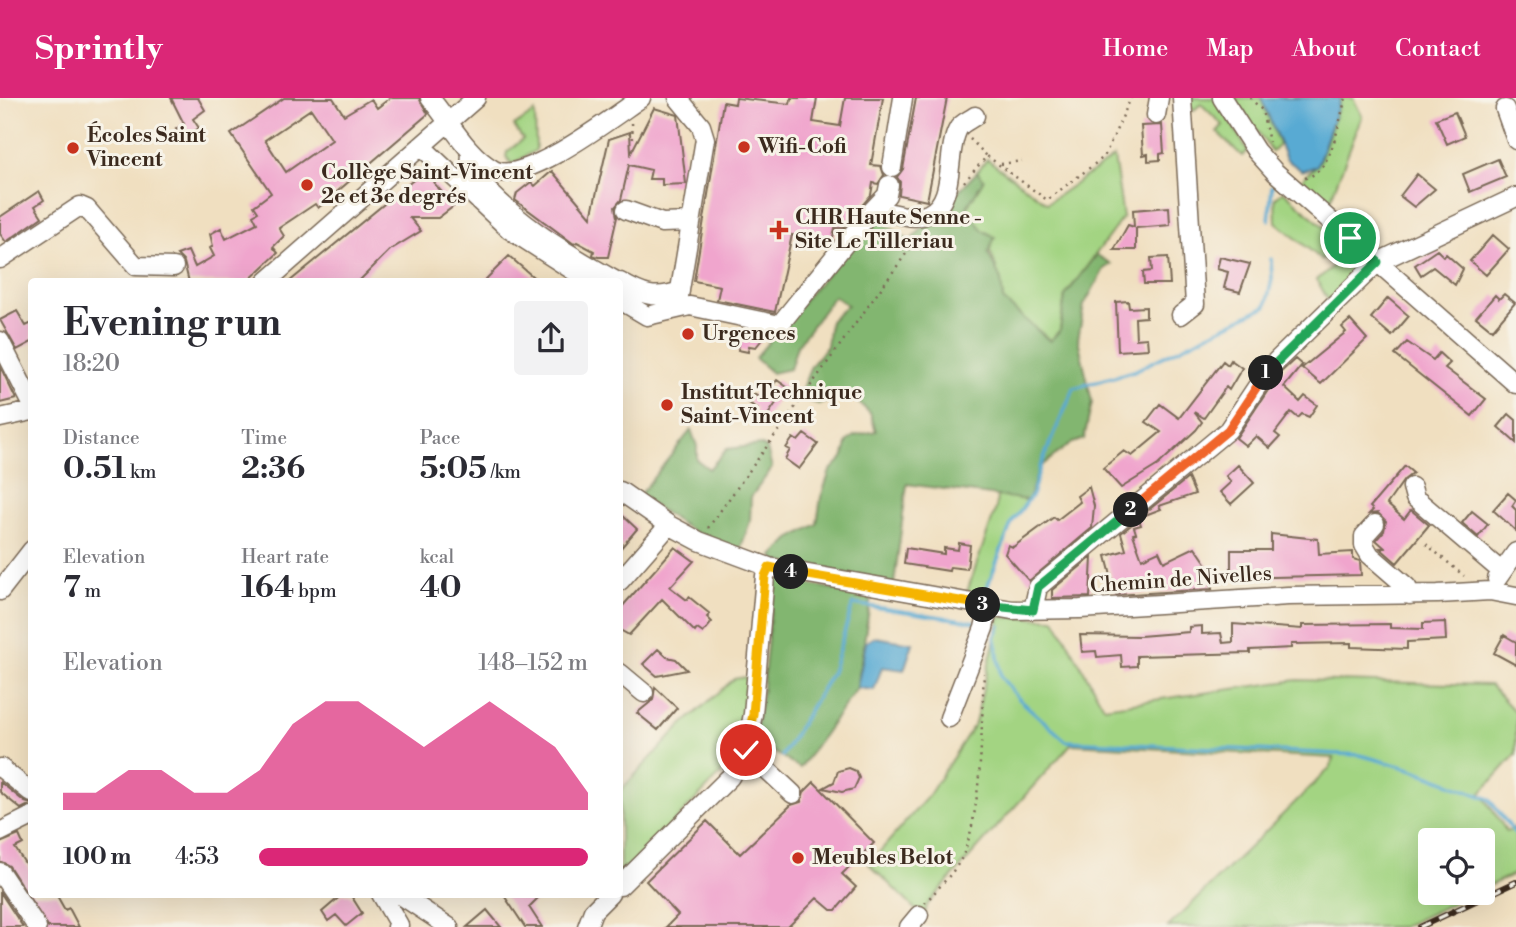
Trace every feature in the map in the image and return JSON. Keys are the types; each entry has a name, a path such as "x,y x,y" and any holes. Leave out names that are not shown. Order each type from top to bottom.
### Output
{"street":[{"path":"430,98 471,152 499,173 517,172 545,160 641,98"},
{"path":"271,278 476,98"},
{"path":"678,98 697,121 705,139 678,299"},
{"path":"623,284 644,296 678,299 690,306 781,323 887,195 903,98"},
{"path":"1181,316 1195,304 1182,98"},
{"path":"1222,98 1256,151 1275,172 1516,384"},
{"path":"1505,109 1516,140"},
{"path":"869,214 883,211 907,216 930,214 941,203 957,131 975,116"},
{"path":"421,146 510,230 585,278"},
{"path":"471,152 470,170 498,203 553,245 612,278"},
{"path":"1033,610 1038,587 1228,430 1270,367 1378,262 1516,197"},
{"path":"0,259 80,205 87,209 136,266 174,267"},
{"path":"626,210 662,223 691,222"},
{"path":"623,302 647,316 678,299"},
{"path":"0,341 28,396"},
{"path":"0,418 28,412"},
{"path":"1412,487 1415,498 1501,571"},
{"name":"Chemin de Nivelles","path":"623,493 669,525 699,541 769,567 989,606 1033,610 1288,596 1410,595 1483,591 1516,596"},
{"path":"1375,524 1364,536 1366,549 1407,587 1410,595"},
{"path":"623,578 669,525"},
{"path":"1483,591 1516,552"},
{"path":"623,883 730,777 746,750 753,714 765,576 769,567"},
{"path":"0,591 25,573"},
{"path":"949,718 984,628 989,606"},
{"path":"623,676 644,693"},
{"path":"746,750 793,794"},
{"path":"1,768 28,790"},
{"path":"0,832 28,818"},
{"path":"0,872 37,927"},
{"path":"383,898 399,925 397,927"},
{"path":"405,898 449,927"},
{"path":"587,927 593,911 606,898"}],"path":[{"path":"957,131 968,136 987,156 1047,200 1104,157 1130,98"},
{"path":"1250,98 1260,106 1268,138 1275,150"},
{"path":"1299,177 1314,175 1323,167 1346,98"},
{"path":"961,187 987,156"},
{"path":"998,164 1022,161"},
{"path":"699,541 925,228"},
{"path":"1426,544 1483,591"},
{"path":"914,921 960,861 968,837 975,799 984,668"}],"green space":[{"path":"1188,98 1216,98 1248,151 1242,156 1217,132 1223,125 1201,104 1194,110 1188,105"},
{"path":"1234,98 1261,98 1279,145 1272,152"},
{"path":"1341,98 1353,98 1362,116 1327,209 1300,183 1320,161"},
{"path":"535,112 536,150 512,164 506,157 507,152 523,139 514,126"},
{"path":"1114,157 1123,217 1065,296 1060,330 1051,341 1003,301 990,252 967,207 984,179 977,172 987,159 1047,203"},
{"path":"977,172 984,179 967,207 982,230 995,237 988,253 1001,280 1003,300 1050,341 1060,330 1065,296 1097,255 1111,264 1104,269 1084,305 1078,339 1092,402 1084,439 1070,444 1040,467 1028,500 907,484 894,584 776,561 773,556 790,539 817,524 821,497 830,471 843,458 848,441 854,436 876,431 870,413 857,401 838,399 819,404 803,399 803,387 811,366 827,346 830,321 847,305 834,296 797,346 790,369 772,373 755,358 875,217 910,241"},
{"path":"1283,191 1340,241 1322,260 1276,222 1275,198"},
{"path":"1350,251 1370,263 1329,302 1317,280"},
{"path":"691,430 697,446 697,460 709,469 727,449 761,445 767,449 772,468 751,497 750,521 740,551 697,534 639,496"},
{"path":"997,495 1028,500 1012,522 984,596 967,592 996,508"},
{"path":"774,578 871,596 857,688 800,768 754,740 762,696"},
{"path":"1000,617 1055,619 1104,707 1297,680 1490,685 1516,713 1516,754 1481,793 1507,832 1516,827 1516,873 1495,883 1495,828 1418,828 1418,905 1449,905 1402,927 1168,927 1330,768 1334,758 1071,744 927,905 924,918 869,864 929,795 975,723"},
{"path":"752,676 743,729 725,770 623,873 623,788 681,726 734,679"}],"water":[{"path":"1261,98 1341,98 1317,166 1302,171 1286,159"},
{"path":"874,637 913,643 904,670 882,667 874,690 857,688 866,642"}],"building":[{"path":"171,98 198,98 205,110 193,119 199,128 183,139 176,129 184,124"},
{"path":"284,98 333,98 344,115 371,99 377,108 390,98 419,98 428,114 318,208 315,204 279,228 284,236 273,247 278,253 251,278 188,278 184,262 177,255 188,251 195,267 214,256 210,248 213,246 210,234 221,228 226,239 257,223 253,215 258,212 254,206 271,193 231,134","holes":["311,109 332,140 286,172 265,140"]},
{"path":"736,98 790,104 791,98 817,98 813,122 840,126 845,98 883,98 871,165 881,166 884,175 878,184 873,183 871,195 843,228 835,228 832,242 792,235 775,312 717,300 720,286 694,281 723,102 735,104"},
{"path":"916,98 947,98 927,201 899,195 900,182 897,177 903,169"},
{"path":"654,108 678,115 686,184 662,185 662,179 649,179 651,170 629,165 621,200 615,207 617,217 608,257 598,257 593,255 594,251 577,242 574,244 515,200 517,193 531,182 535,186 552,171 591,217 609,139 630,132 631,153"},
{"path":"1455,112 1465,136 1447,144 1436,119"},
{"path":"1162,125 1164,153 1160,154 1160,160 1148,161 1148,154 1143,155 1141,126"},
{"path":"1498,159 1506,177 1470,192 1463,174"},
{"path":"428,168 438,179 434,183 454,206 438,218 410,218 421,231 390,250 362,278 294,278"},
{"path":"1417,174 1435,189 1414,207 1400,196"},
{"path":"39,191 44,200 35,206 42,217 6,242 0,234 0,217"},
{"path":"1169,207 1170,225 1136,228 1136,250 1114,250 1128,225 1134,227 1133,210"},
{"path":"1493,235 1509,249 1486,275 1470,261"},
{"path":"1437,250 1463,269 1455,285 1433,267 1421,275 1415,265"},
{"path":"509,256 534,278 487,278"},
{"path":"1168,257 1170,284 1144,284 1143,272 1152,271 1151,258"},
{"path":"1220,257 1250,264 1240,292 1224,288 1228,272 1217,269"},
{"path":"1504,294 1515,303 1492,330 1476,317 1495,295 1499,299"},
{"path":"1388,298 1409,316 1392,336 1371,318"},
{"path":"1128,301 1129,308 1146,307 1146,317 1135,318 1136,339 1147,338 1148,349 1118,351 1116,302"},
{"path":"17,311 26,326 28,325 28,344 17,350 0,320"},
{"path":"1350,320 1367,339 1321,384 1302,368 1346,332 1342,327"},
{"path":"741,332 764,337 756,347 749,346 748,352 738,350"},
{"path":"1407,342 1433,360 1439,353 1450,363 1445,368 1486,399 1472,416 1395,355"},
{"path":"1295,359 1302,365 1284,387 1300,402 1305,396 1317,405 1309,417 1302,414 1298,418 1291,412 1275,433 1280,437 1270,448 1256,436 1246,446 1236,438 1279,374"},
{"path":"1231,360 1242,368 1229,390 1226,387 1204,418 1194,412 1202,422 1196,430 1158,465 1121,488 1103,468 1124,451 1132,456 1161,432 1146,422 1160,404 1179,418 1223,361 1228,365"},
{"path":"0,366 16,399 0,403"},
{"path":"777,380 787,387 763,422 753,414 757,409 748,402 754,394 762,400"},
{"path":"1509,414 1516,420 1516,443 1498,427"},
{"path":"804,434 818,444 799,469 785,459 790,450 786,448 793,438 798,441"},
{"path":"1238,465 1254,483 1231,504 1220,492 1231,482 1226,476"},
{"path":"1405,466 1413,473 1404,480 1387,504 1404,519 1411,510 1429,525 1397,563 1380,548 1385,548 1376,540 1384,531 1386,521 1378,513 1369,514 1373,510 1370,507"},
{"path":"1188,478 1195,494 1159,506 1161,509 1140,517"},
{"path":"1089,487 1094,506 1092,528 1029,581 1005,554 1008,545 1013,547 1054,517 1057,520 1080,502 1077,496"},
{"path":"1508,493 1516,500 1512,506 1516,510 1516,531 1493,510"},
{"path":"1472,511 1488,524 1478,537 1462,523"},
{"path":"623,516 637,529 623,545"},
{"path":"1139,519 1141,525 1134,527 1136,533 1133,534 1142,559 1159,551 1164,562 1195,547 1213,573 1210,574 1212,589 1116,595 1106,556 1126,550 1121,533"},
{"path":"1271,534 1318,539 1319,554 1353,552 1353,559 1360,561 1361,575 1231,578 1231,550 1271,550"},
{"path":"959,543 970,545 967,569 950,567 949,571 904,564 906,548 944,554 944,548 958,550"},
{"path":"675,547 694,561 670,587 687,600 689,597 710,614 707,617 712,622 703,633 697,629 695,632 662,599 629,635 623,632 623,606"},
{"path":"1092,557 1090,597 1052,598 1052,590"},
{"path":"1445,622 1446,640 1407,642 1407,649 1351,647 1351,643 1291,644 1291,648 1250,650 1250,653 1137,656 1137,666 1122,667 1121,655 1097,657 1096,651 1082,652 1080,635 1140,636 1189,632 1189,627 1202,626 1202,634 1221,633 1223,643 1233,642 1233,624 1302,629 1302,625 1390,624 1390,628 1423,629 1423,623"},
{"path":"1504,635 1516,642 1516,665 1494,653"},
{"path":"658,649 667,657 676,659 687,670 657,676 643,664"},
{"path":"655,687 677,708 658,730 637,713 653,700"},
{"path":"849,768 856,771 859,778 854,789 842,792 823,788 834,782 838,771"},
{"path":"0,782 28,806 21,809 0,792"},
{"name":"Meubles Belot","path":"814,782 874,843 842,874 856,887 836,910 831,910 817,898 788,927 666,927 678,915 646,881 707,821 740,854 791,805 801,802 804,792"},
{"path":"19,835 23,844 15,848 28,868 28,896 9,866 0,861 0,843"},
{"path":"0,892 23,927 0,927"},
{"path":"29,898 58,898 65,910 69,908 79,927 48,927"},
{"path":"338,898 353,898 362,913 346,926 336,915 328,921 322,912"},
{"path":"506,898 538,898 529,907 542,927 525,927"},
{"path":"487,910 501,927 467,927"}],"waterway":[{"path":"1269,220 1272,186"},
{"path":"985,593 1012,522 1032,495 1040,467 1074,388 1134,371 1266,306 1272,279 1271,259"},
{"path":"782,756 832,672 853,604 976,622"},
{"path":"1000,626 995,637 1001,677 1019,699 1066,741 1360,755 1414,770 1489,799 1516,835"}],"railway":[{"path":"1420,927 1516,882"}],"place":[{"name":"Wifi-Cofi","path":"744,147"},
{"name":"Écoles Saint Vincent","path":"73,148"},
{"name":"Collège Saint-Vincent 2e et 3e degrés","path":"307,185"},
{"name":"CHR Haute Senne - Site Le Tilleriau","path":"779,230"},
{"name":"Urgences","path":"688,334"},
{"name":"Institut Technique Saint-Vincent","path":"667,405"},
{"name":"Meubles Belot","path":"798,858"}],"route":[{"path":"746,750 753,714 765,576 769,567 813,577 1012,610 1033,610 1038,587 1228,430 1270,367 1378,262 1350,238"}]}
